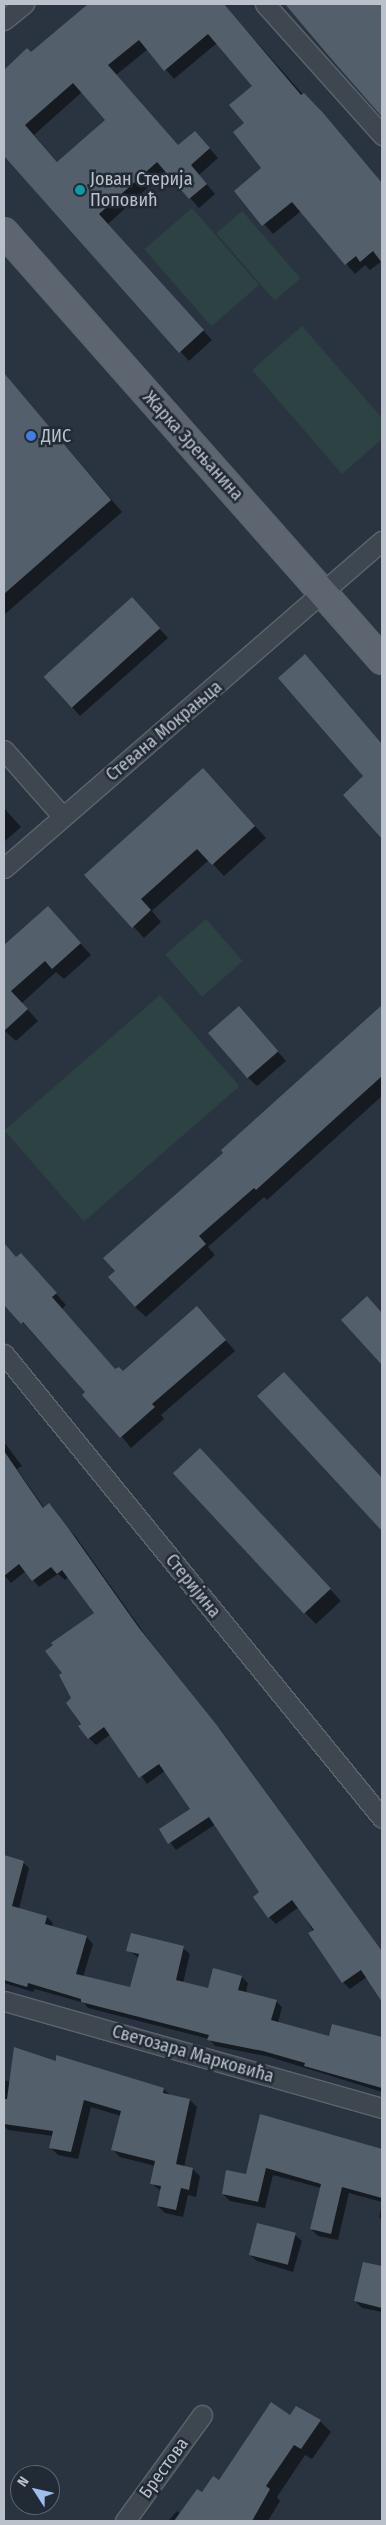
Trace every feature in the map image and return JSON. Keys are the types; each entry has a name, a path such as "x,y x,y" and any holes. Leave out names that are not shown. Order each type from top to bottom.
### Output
{"main road":[{"name":"Жарка Зрењанина","path":"4,232 382,660"}],"street":[{"path":"4,20 24,4"},
{"path":"265,4 382,134"},
{"name":"Стевана Мокрањца","path":"4,868 382,541"},
{"path":"4,750 63,817"},
{"name":"Стеријина","path":"4,1354 382,1818"},
{"name":"Светозара Марковића","path":"4,2001 382,2108"},
{"name":"Брестова","path":"125,2521 202,2415"}],"green space":[{"path":"192,208 259,285 211,326 144,249"},
{"path":"242,211 300,278 275,300 216,233"},
{"path":"302,326 382,418 382,439 342,474 252,370"},
{"path":"206,919 243,961 202,997 165,954"},
{"path":"160,995 239,1086 84,1221 5,1130"}],"building":[{"path":"88,4 224,4 301,95 304,93 324,114 382,183 382,263 373,251 360,262 356,256 345,265 292,202 262,226 234,191 261,168 233,132 244,123 229,105 252,86 208,34 164,71 139,40 108,65 178,145 195,131 210,148 191,165 207,184 189,199 157,162 99,214 204,330 179,353 4,156 4,70 27,48 31,52","holes":["73,83 105,120 57,162 25,125"]},
{"path":"285,4 382,4 382,117 328,55"},
{"name":"ДИС","path":"4,373 111,500 4,594"},
{"path":"132,597 160,628 72,708 44,677"},
{"path":"305,654 382,744 382,839 343,795 363,776 278,678"},
{"path":"203,768 255,826 212,865 197,849 141,899 151,910 132,928 84,875"},
{"path":"48,906 81,943 52,969 45,961 11,991 28,1009 4,1031 4,945"},
{"path":"382,1005 382,1076 256,1190 254,1188 199,1236 206,1244 135,1307 108,1277 115,1271 103,1258 223,1153 221,1150"},
{"path":"239,1006 278,1051 247,1078 208,1033"},
{"path":"4,1243 16,1257 21,1253 57,1293 52,1297 115,1369 119,1367 123,1371 197,1306 226,1340 152,1404 155,1407 120,1438 82,1395 85,1392 23,1322 21,1324 4,1305"},
{"path":"367,1296 382,1313 382,1365 341,1320"},
{"path":"284,1372 382,1478 382,1531 257,1396"},
{"path":"200,1448 331,1588 304,1614 173,1473"},
{"path":"4,1451 43,1508 49,1503 69,1529 139,1628 216,1724 382,1951 382,2002 361,1970 342,1983 308,1933 314,1930 292,1900 268,1918 253,1897 259,1892 209,1817 168,1844 159,1829 190,1809 159,1764 139,1778 104,1727 88,1739 78,1726 81,1724 66,1703 71,1698 59,1675 62,1673 45,1651 53,1645 51,1643 94,1613 62,1570 57,1574 51,1567 32,1581 19,1564 4,1576"},
{"path":"4,1855 24,1861 12,1906 47,1916 45,1924 87,1936 76,1974 130,1987 139,1954 126,1951 131,1933 184,1946 176,1980 208,1988 213,1968 242,1976 238,1990 277,2000 271,2020 329,2036 332,2024 382,2037 382,2088 304,2066 305,2063 263,2051 207,2040 209,2035 81,2002 81,1999 28,1983 27,1987 4,1980"},
{"path":"14,2047 56,2061 56,2055 164,2088 163,2093 190,2099 176,2164 193,2168 189,2190 181,2188 176,2210 157,2206 161,2186 150,2184 155,2161 111,2150 121,2111 84,2100 71,2152 49,2148 53,2131 4,2124 4,2099 7,2099"},
{"path":"260,2114 382,2149 382,2198 342,2187 331,2234 310,2229 321,2184 266,2168 258,2202 222,2194 226,2170 246,2174"},
{"path":"257,2223 296,2233 288,2265 249,2255"},
{"path":"363,2262 382,2266 382,2308 354,2301"},
{"path":"271,2402 290,2415 296,2406 321,2420 301,2449 294,2445 266,2486 270,2489 252,2521 174,2521 197,2489 202,2492 213,2476 219,2480"}],"place":[{"name":"Јован Стерија Поповић","path":"80,190"},
{"name":"ДИС","path":"31,436"}]}
